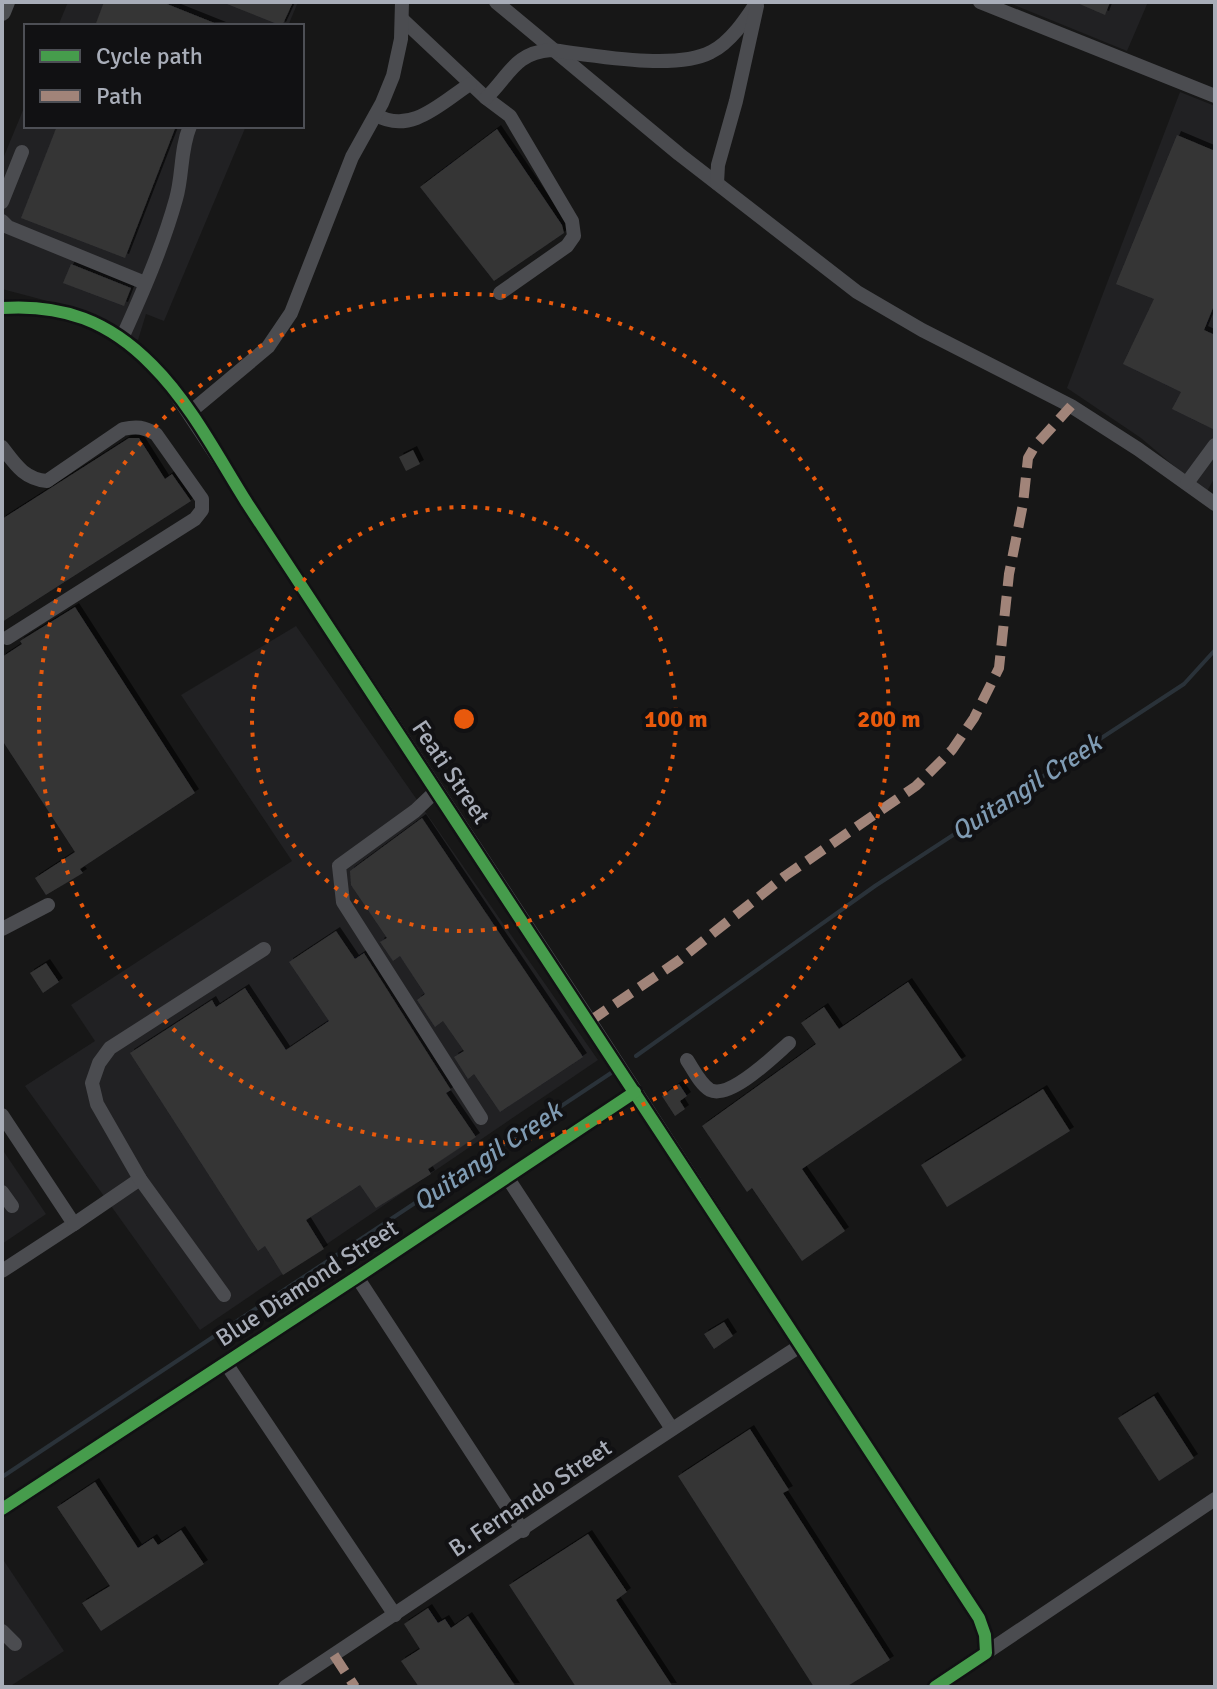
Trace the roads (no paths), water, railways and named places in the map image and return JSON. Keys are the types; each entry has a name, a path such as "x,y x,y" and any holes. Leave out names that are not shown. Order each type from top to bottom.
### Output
{"main road":[{"path":"2,12 6,2"}],"street":[{"path":"189,413 257,357 285,325 352,157 376,115 393,76 403,20 402,2"},
{"path":"496,2 551,50 857,292 922,330 1071,406 1215,504"},
{"path":"486,98 521,58 538,51 667,61 691,59 712,52 727,40 758,2"},
{"path":"717,183 718,165 758,2"},
{"path":"980,2 1215,96"},
{"path":"403,20 470,84 504,110 516,124 568,212 574,229 572,241 500,293"},
{"path":"376,115 395,123 414,120 470,84"},
{"path":"122,338 177,197 184,140 189,128"},
{"path":"2,202 22,152"},
{"path":"2,221 8,227 145,283"},
{"name":"Feati Street","path":"2,308 25,305 57,309 104,327 122,338 156,369 189,413 979,1618 985,1635 986,1653"},
{"path":"2,447 21,473 34,480 47,481 123,429 136,426 156,434 202,499 202,510 195,519 7,638"},
{"path":"1187,483 1215,445"},
{"path":"436,791 415,811 339,866 339,886 343,902 481,1118"},
{"path":"2,929 48,905"},
{"path":"224,1295 140,1179 97,1104 92,1083 99,1063 110,1048 264,949"},
{"path":"687,1060 703,1084 712,1091 724,1092 739,1084 789,1043"},
{"name":"Blue Diamond Street","path":"2,1509 635,1092"},
{"path":"3,1119 74,1224"},
{"path":"507,1177 672,1429"},
{"path":"2,1271 140,1179"},
{"path":"2,1192 12,1206"},
{"path":"357,1277 523,1531"},
{"name":"B. Fernando Street","path":"285,1687 800,1346"},
{"path":"225,1362 395,1615"},
{"path":"935,1687 1215,1499"},
{"path":"2,1631 15,1644"}],"waterway":[{"name":"Quitangil Creek","path":"636,1056 875,886 1184,684 1215,650"},
{"name":"Quitangil Creek","path":"2,1477 611,1073"}]}
